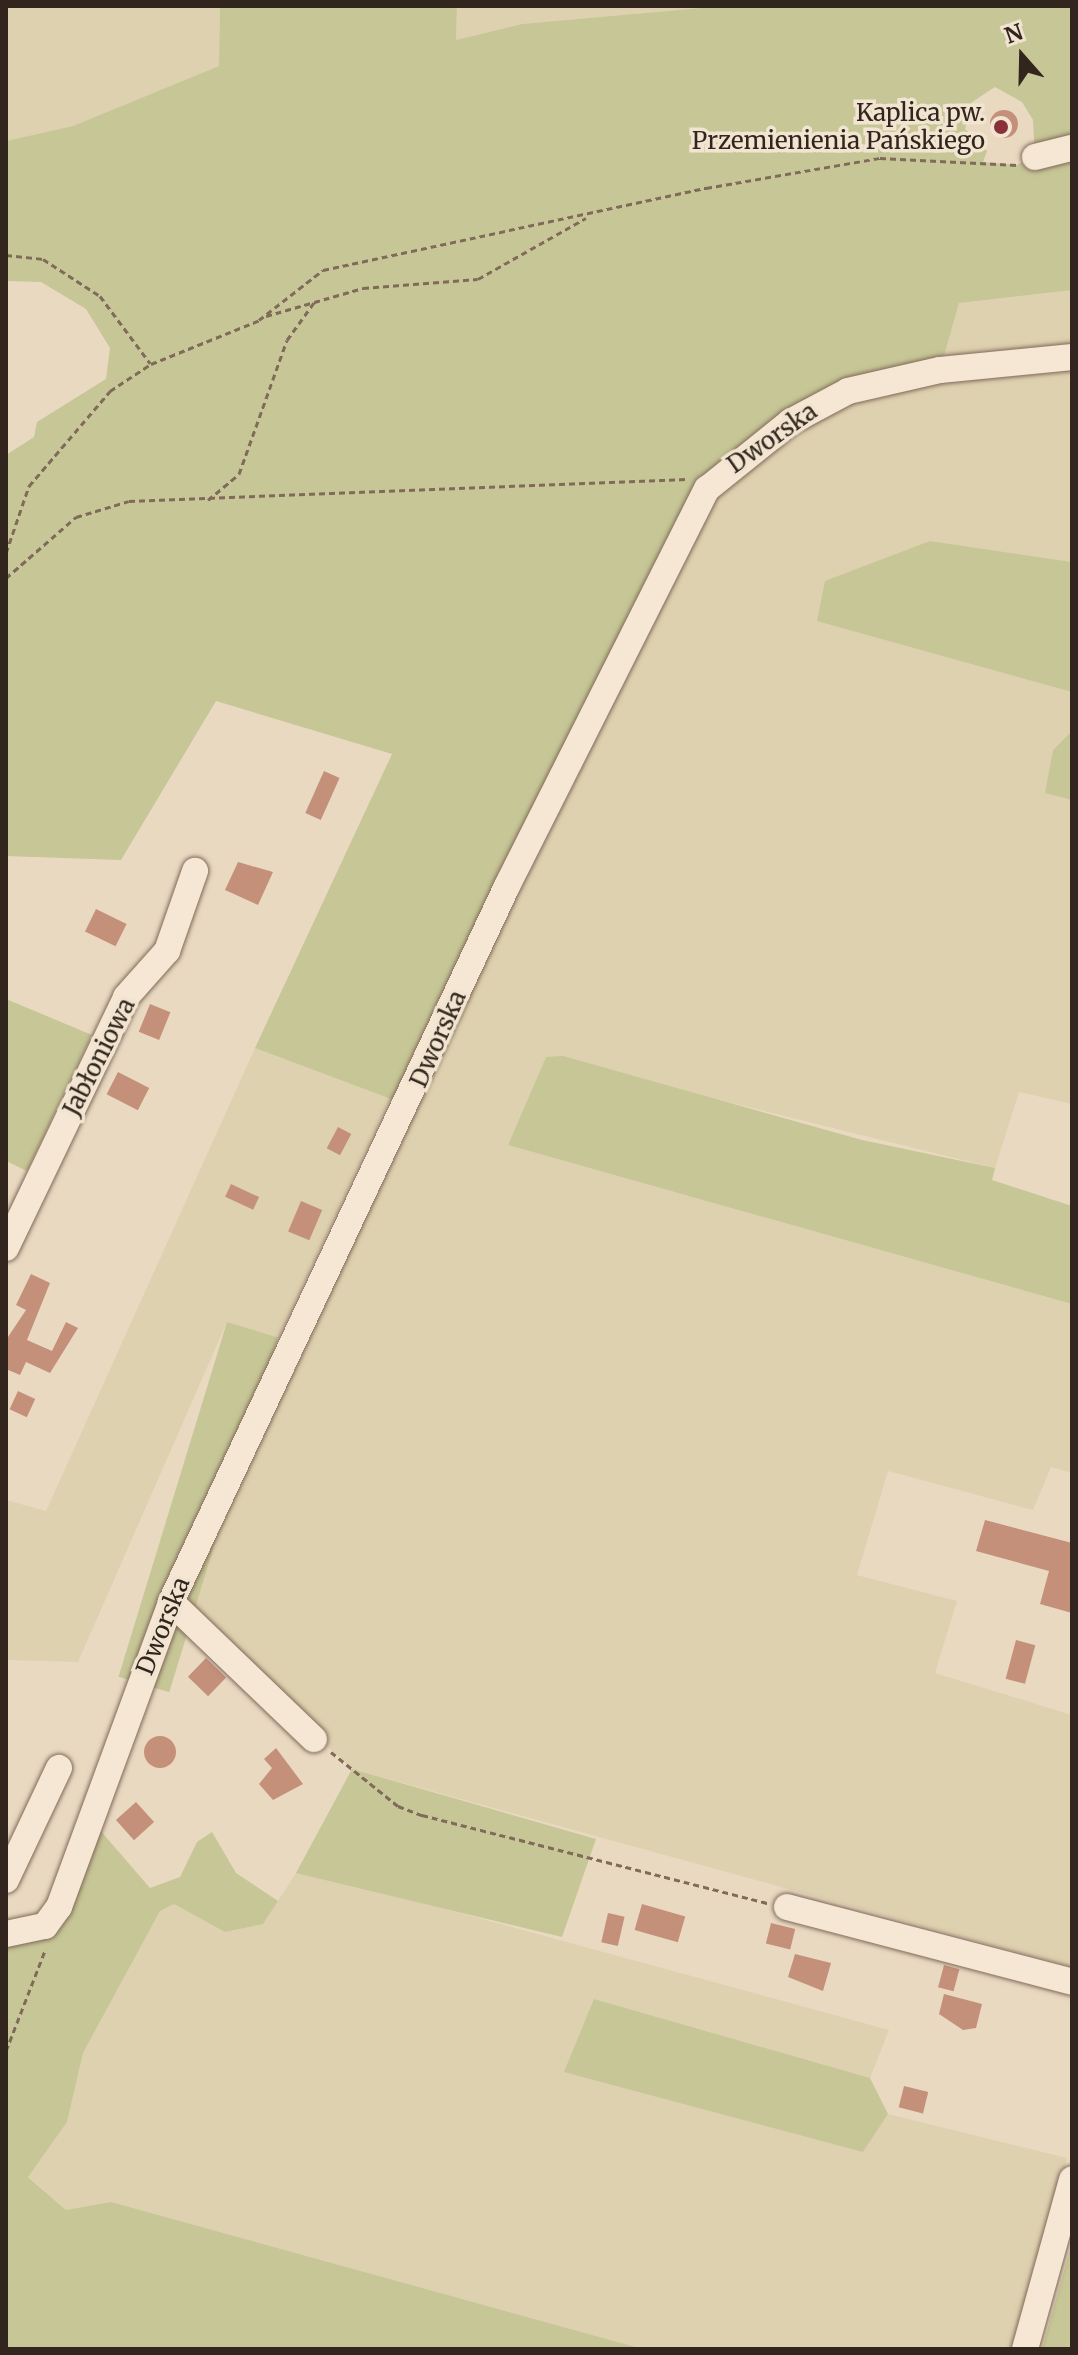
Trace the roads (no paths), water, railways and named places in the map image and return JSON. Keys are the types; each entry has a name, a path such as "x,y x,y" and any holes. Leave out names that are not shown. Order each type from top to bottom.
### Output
{"street":[{"path":"1035,157 1072,148"},
{"name":"Dworska","path":"6,1934 45,1926 71,1882 171,1602 507,886 707,489 790,422 848,391 940,370 1072,357"},
{"name":"Jabłoniowa","path":"6,1248 126,997 167,951 195,871"},
{"path":"171,1602 314,1739"},
{"path":"6,1880 59,1768"},
{"path":"787,1907 1072,1982"},
{"path":"1025,2349 1072,2179"}],"place":[{"name":"Kaplica pw. Przemienienia Pańskiego","path":"1001,127"}]}
